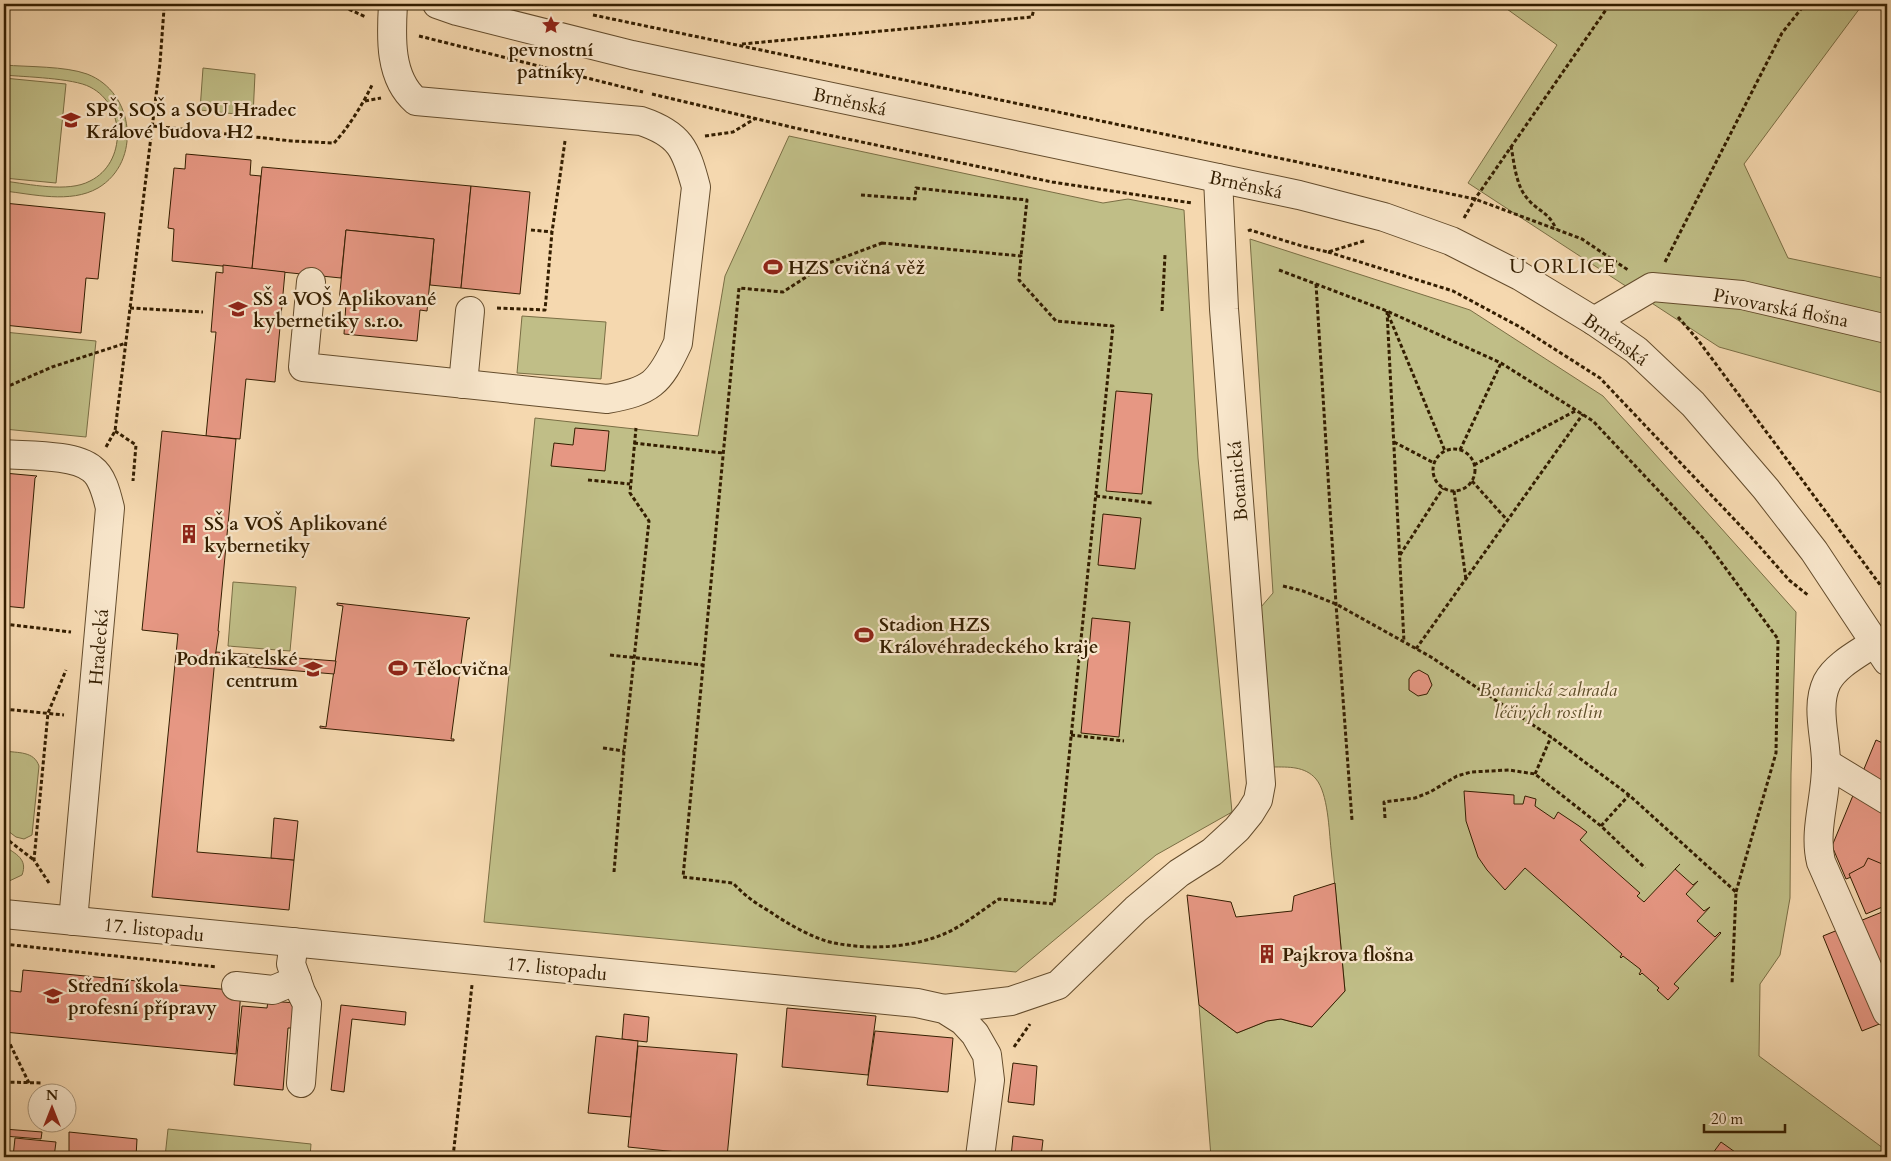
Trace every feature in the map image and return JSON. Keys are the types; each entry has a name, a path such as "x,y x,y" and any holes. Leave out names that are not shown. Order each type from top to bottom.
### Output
{"street":[{"name":"Brněnská","path":"438,4 457,11 632,55 1299,196 1384,216 1451,241 1520,276 1594,321 1636,350 1699,411 1766,489 1814,551 1881,652"},
{"path":"311,282 303,367 464,384 494,398 607,399 628,395 649,386 667,367 678,343 696,187 689,162 680,144 664,130 640,122 416,101 407,93 400,82 392,26"},
{"name":"Botanická","path":"1058,985 1136,909 1179,873 1212,852 1237,829 1250,814 1258,800 1261,784 1224,309 1218,178"},
{"path":"1594,321 1652,287"},
{"name":"Pivovarská flošna","path":"1652,287 1742,295 1887,329"},
{"path":"464,384 482,309"},
{"path":"4,454 65,459 79,462 93,469"},
{"name":"Hradecká","path":"73,921 110,508 104,487 93,469"},
{"path":"1881,652 1840,667 1827,682 1822,704 1826,763 1818,842 1821,862 1887,1012"},
{"path":"1826,763 1887,800"},
{"name":"17. listopadu","path":"4,914 917,1003 944,1009 963,1021 975,1034 986,1055 990,1080 980,1157"},
{"path":"294,942 291,964 307,1004 301,1083"},
{"path":"228,977 273,990 297,980"},
{"path":"944,1009 1011,1000 1058,985"}],"path":[{"path":"93,469 115,431 160,63 164,9 161,4"},
{"path":"164,9 174,4"},
{"path":"739,45 1032,17 1035,4"},
{"path":"1475,199 1610,4"},
{"path":"1652,287 1782,33 1805,4"},
{"path":"588,14 1475,199 1582,238 1652,287 1698,340 1887,594"},
{"path":"153,126 292,141 334,143 363,104 392,26 756,118 1052,182 1219,208"},
{"path":"674,139 734,132 756,118"},
{"path":"1511,146 1516,176 1526,198 1552,220 1556,229"},
{"path":"482,309 545,310 552,232 563,152"},
{"path":"861,195 915,199 916,188 1026,200 1019,280 1056,321 1113,326 1054,904 999,899 968,921 944,934 917,942 879,948 832,943 789,925 744,896 733,883 683,877 739,288 783,292 826,264 882,243 1021,256"},
{"path":"530,230 552,232"},
{"path":"1221,246 1250,230 1328,252 1452,292 1520,327 1600,378 1751,537 1789,580 1811,598"},
{"path":"1328,252 1366,241"},
{"path":"1162,311 1165,255"},
{"path":"1279,270 1387,311 1501,363 1593,421 1704,539 1778,640 1776,753 1736,892 1732,984"},
{"path":"1316,284 1352,820"},
{"path":"130,308 203,312"},
{"path":"1387,311 1404,642"},
{"path":"1387,311 1445,451"},
{"path":"4,388 52,367 126,344"},
{"path":"1460,450 1501,363"},
{"path":"1474,465 1577,410"},
{"path":"1416,649 1583,414"},
{"path":"614,872 624,751 649,521 630,493 636,428"},
{"path":"1394,442 1434,463"},
{"path":"634,444 723,453"},
{"path":"1460,450 1466,453 1474,465 1474,476 1465,489 1454,492 1443,488 1434,477 1434,463 1445,451 1460,450"},
{"path":"588,480 630,484"},
{"path":"1472,481 1508,521"},
{"path":"1400,555 1443,488"},
{"path":"1454,492 1466,581"},
{"path":"1096,496 1152,503"},
{"path":"1283,586 1303,591 1336,604 1404,642 1452,671 1551,737 1629,795 1736,892"},
{"path":"4,624 72,632"},
{"path":"610,655 703,665"},
{"path":"4,708 92,719"},
{"path":"34,860 48,713"},
{"path":"1071,735 1124,741"},
{"path":"1535,774 1551,737"},
{"path":"603,748 624,751"},
{"path":"1385,818 1384,802 1422,795 1464,774 1509,770 1535,774 1601,826 1645,868"},
{"path":"1601,826 1629,795"},
{"path":"4,837 34,860 73,921"},
{"path":"4,944 228,977"},
{"path":"453,1157 474,960"},
{"path":"990,1080 1058,985"},
{"path":"4,1044 10,1044 28,1083"},
{"path":"4,1082 42,1083"}],"green space":[{"path":"1500,4 1863,4 1744,164 1788,258 1887,279 1887,394 1719,347 1468,183 1557,45"},
{"path":"4,65 78,71 103,83 115,96 123,111 127,128 127,145 122,162 112,176 98,188 76,196 51,197 4,191 4,181 60,187 81,185 90,181 102,173 111,161 116,148 117,134 116,120 110,107 102,95 90,87 61,80 4,75"},
{"path":"203,68 255,74 253,116 200,110"},
{"path":"4,78 66,84 56,183 4,178"},
{"name":"Stadion HZS Královéhradeckého kraje","path":"789,136 1103,203 1128,199 1184,210 1198,458 1232,812 1156,855 1016,972 484,922 535,418 698,436 725,276"},
{"name":"Botanická zahrada léčivých rostlin","path":"1250,239 1470,310 1603,396 1796,612 1791,774 1790,898 1780,955 1760,984 1759,1056 1887,1151 1887,1157 1211,1157 1199,1005 1237,1033 1267,1021 1281,1019 1312,1027 1345,991 1329,822 1323,793 1316,779 1302,769 1273,767 1261,607 1273,593"},
{"path":"522,316 606,322 601,379 517,373"},
{"path":"4,332 96,341 86,437 4,429"},
{"path":"233,582 296,587 290,651 228,646"},
{"path":"4,751 29,755 37,761 39,766 32,835 24,839 16,837 4,828"},
{"path":"4,846 20,858 23,865 22,875 5,883 4,882"},
{"path":"168,1129 311,1144 310,1157 165,1157"}],"building":[{"path":"186,154 251,160 250,175 261,176 252,269 172,261 174,229 168,228 174,168 185,169"},
{"path":"262,167 471,186 461,288 430,285 434,239 346,230 341,278 252,269"},
{"path":"471,186 530,192 520,294 461,288"},
{"path":"4,203 105,213 98,279 86,278 81,333 4,325"},
{"path":"346,230 434,239 427,311 420,310 417,341 344,334 346,303 339,302"},
{"path":"223,265 285,272 275,382 246,379 240,439 206,436 216,332 211,332 216,272 223,273"},
{"path":"1116,391 1152,394 1142,494 1106,491"},
{"path":"575,428 609,431 605,471 551,466 554,443 573,445"},
{"name":"SŠ a VOŠ Aplikované kybernetiky","path":"162,431 236,439 215,658 176,654 178,634 142,630"},
{"path":"4,473 37,476 35,478 24,608 4,606"},
{"path":"1103,514 1141,518 1135,569 1098,565"},
{"name":"Tělocvična","path":"337,603 470,618 467,620 451,739 454,739 454,741 320,728 320,726 326,727 343,606 337,605"},
{"path":"1092,618 1130,622 1119,737 1081,733"},
{"path":"216,652 336,661 334,674 215,664"},
{"path":"176,654 215,658 197,852 294,860 289,910 152,897"},
{"path":"1419,670 1428,675 1432,685 1427,694 1418,696 1409,690 1409,679 1413,673"},
{"path":"1876,740 1887,745 1887,860 1886,864 1846,879 1832,846"},
{"path":"1464,791 1514,795 1514,804 1523,804 1525,796 1536,799 1535,806 1554,819 1558,812 1587,832 1580,840 1640,893 1637,896 1644,902 1675,869 1693,885 1698,881 1686,894 1704,911 1710,907 1697,921 1715,937 1721,933 1674,984 1679,988 1668,1000 1657,990 1659,988 1642,973 1639,974 1640,969 1623,956 1621,958 1622,954 1525,868 1505,890 1478,857 1466,821"},
{"path":"274,818 298,821 294,860 271,858"},
{"path":"1868,858 1887,866 1887,905 1866,914 1849,874 1864,866"},
{"name":"Pajkrova flošna","path":"1335,883 1345,991 1312,1027 1281,1019 1267,1021 1237,1033 1199,1005 1187,895 1231,902 1236,917 1292,911 1294,896"},
{"path":"1887,910 1887,1021 1862,1031 1823,936"},
{"path":"23,970 241,991 236,1054 4,1032 4,990 21,992"},
{"path":"268,1001 297,1003 294,1028 288,1028 283,1090 234,1085 242,1006 267,1008"},
{"path":"341,1005 406,1012 405,1025 352,1019 344,1092 331,1090"},
{"path":"787,1008 876,1016 868,1075 782,1067"},
{"path":"624,1014 649,1017 647,1042 622,1039"},
{"path":"875,1031 953,1038 948,1092 867,1085"},
{"path":"596,1036 638,1041 631,1117 588,1113"},
{"path":"638,1046 737,1054 727,1157 628,1147"},
{"path":"1013,1063 1037,1066 1034,1105 1008,1102"},
{"path":"4,1129 28,1131 28,1134 42,1134 41,1139 4,1136"},
{"path":"78,1133 137,1139 136,1157 69,1157 69,1134"},
{"path":"1013,1136 1043,1140 1041,1157 1011,1157"},
{"path":"15,1138 56,1142 54,1157 13,1157"},
{"path":"1721,1142 1742,1157 1710,1157"}],"place":[{"name":"pevnostní patníky","path":"551,25"},
{"name":"SPŠ, SOŠ a SOU Hradec Králové budova H2","path":"71,120"},
{"name":"HZS cvičná věž","path":"773,267"},
{"name":"SŠ a VOŠ Aplikované kybernetiky s.r.o.","path":"238,309"},
{"name":"SŠ a VOŠ Aplikované kybernetiky","path":"189,534"},
{"name":"Stadion HZS Královéhradeckého kraje","path":"864,635"},
{"name":"Tělocvična","path":"398,668"},
{"name":"Podnikatelské centrum","path":"313,669"},
{"name":"Pajkrova flošna","path":"1267,954"},
{"name":"Střední škola profesní přípravy","path":"53,996"}],"district":[{"name":"U ORLICE","path":"1563,266"}]}
